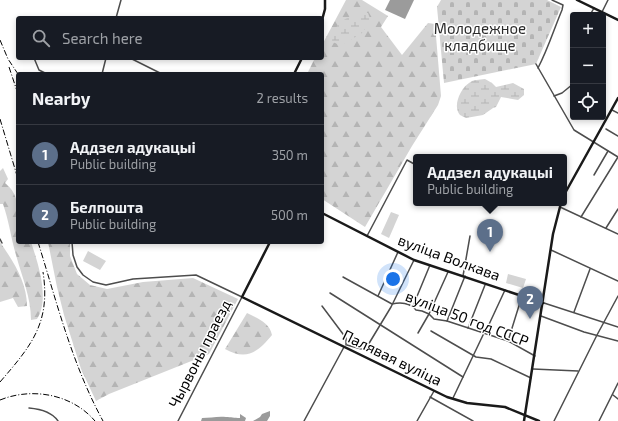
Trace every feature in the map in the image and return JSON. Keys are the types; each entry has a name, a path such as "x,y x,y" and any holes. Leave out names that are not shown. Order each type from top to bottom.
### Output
{"street":[{"path":"117,16 121,0"},
{"path":"323,16 325,0"},
{"path":"538,68 547,50 551,35 562,10 563,5 552,0"},
{"path":"577,0 602,12 608,0"},
{"path":"592,12 594,8"},
{"path":"606,14 618,20"},
{"path":"35,60 39,70 43,72"},
{"path":"102,72 106,60"},
{"path":"134,60 158,72"},
{"path":"295,72 301,60"},
{"path":"536,64 574,130 618,157 581,216"},
{"path":"554,96 562,93 570,86"},
{"path":"567,190 618,98"},
{"path":"612,110 618,113"},
{"path":"606,129 618,136"},
{"path":"594,175 608,151"},
{"path":"367,236 407,160 413,163"},
{"path":"524,421 559,207 618,234"},
{"path":"606,228 618,209"},
{"name":"вуліца Волкава","path":"324,214 414,260 618,327"},
{"path":"447,321 464,276 470,236"},
{"path":"0,239 2,243"},
{"name":"Чырвоны праезд","path":"72,244 73,255 77,267 83,275 93,282 106,285 133,279 196,275 242,297"},
{"name":"Чырвоны праезд","path":"178,421 269,244"},
{"path":"551,250 618,282"},
{"path":"377,296 398,252"},
{"name":"вуліца 50 год СССР","path":"392,304 414,260"},
{"path":"413,306 430,265"},
{"path":"574,313 590,269"},
{"path":"418,333 429,314 448,271"},
{"name":"вуліца 50 год СССР","path":"343,276 392,304 400,302 413,306 416,310 429,314 434,319 447,321 508,341 535,356"},
{"path":"468,328 486,283"},
{"path":"452,399 505,290"},
{"path":"330,293 463,376"},
{"path":"508,341 522,296"},
{"path":"554,421 603,322 618,296"},
{"name":"Палявая вуліца","path":"242,297 452,399 472,404 498,406 539,421"},
{"path":"345,347 365,350 392,304"},
{"path":"304,421 345,347 346,338 322,306"},
{"path":"541,316 618,342"},
{"path":"431,331 473,356 491,359 531,378"},
{"name":"вуліца 50 год СССР","path":"532,369 578,371"},
{"path":"599,421 618,383"},
{"path":"417,421 434,391"},
{"path":"612,395 618,399"},
{"path":"430,397 473,421"},
{"path":"29,408 39,409 51,414 55,416 58,421"}],"green space":[{"path":"346,0 362,0 388,16 381,27 402,55 428,23 435,24 441,96 438,105 412,146 365,227 324,200 324,72 308,72 314,60 324,60 324,41"},
{"name":"Молодежное кладбище","path":"441,0 547,0 561,7 536,64 444,83 437,7"},
{"path":"359,13 368,13 371,21 361,34 341,45 332,42 334,31 337,26 344,20"},
{"path":"485,79 496,87 513,83 524,89 524,95 518,100 501,97 496,107 483,115 466,118 460,115 457,102 463,89 466,85 473,81"},
{"path":"3,168 8,179 5,183 11,188 16,198 16,244 32,244 37,260 42,281 43,301 41,311 37,319 31,320 30,303 26,287 14,249 5,210 3,204 0,204 0,171"},
{"path":"391,212 399,215 389,238 381,234"},
{"path":"0,242 22,280 25,289 27,306 18,307 13,298 0,302"},
{"path":"48,244 70,244 70,256 77,274 90,285 107,289 143,282 193,278 238,299 209,354 109,394 96,401 81,369 57,287"},
{"path":"88,251 106,261 100,270 83,261"},
{"path":"508,274 526,279 523,288 506,283"},
{"path":"247,313 266,324 272,335 262,346 252,353 233,353 225,349"}],"shaded area":[{"path":"390,0 414,0 405,19 385,10"},
{"path":"270,411 270,416 267,421 253,421 262,414"},
{"path":"240,414 246,418 245,421 201,421 202,418 240,418"}],"railway":[{"path":"0,40 8,59 17,72"},
{"path":"9,67 16,88"},
{"path":"0,119 16,172"},
{"path":"39,244 82,378 103,421"},
{"path":"0,382 21,357 36,333 44,306 45,290 43,272"},
{"path":"0,400 25,394 51,396 75,404 95,421"}],"place":[{"name":"Аддзел адукацыі","path":"490,252"},
{"name":"Белпошта","path":"530,319"}]}
